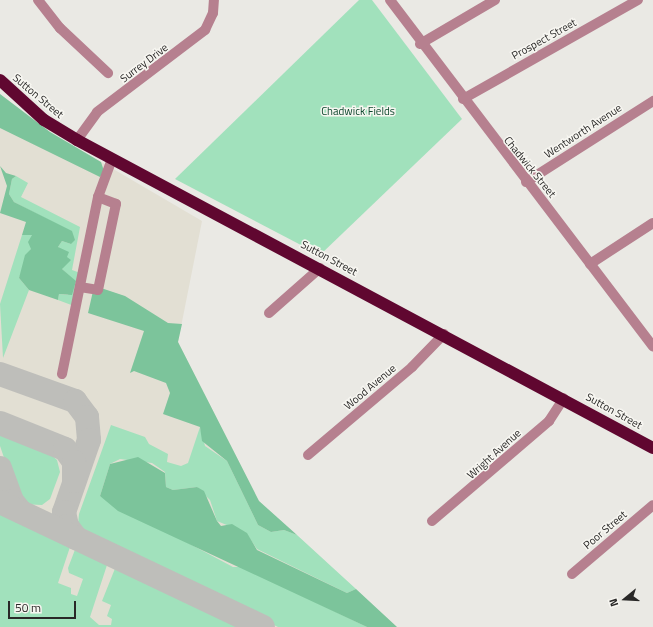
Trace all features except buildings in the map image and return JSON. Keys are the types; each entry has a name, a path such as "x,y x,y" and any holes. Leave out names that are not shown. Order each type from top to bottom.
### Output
{"highway":[{"name":"Sutton Street","path":"0,80 44,120 77,140 564,398 653,448"}],"street":[{"path":"38,0 60,28 108,73"},
{"name":"Surrey Drive","path":"77,140 97,112 205,30 213,13 214,0"},
{"name":"Chadwick Street","path":"390,0 420,44 653,347"},
{"path":"420,44 495,0"},
{"name":"Prospect Street","path":"462,99 638,0"},
{"name":"Wentworth Avenue","path":"526,182 653,101"},
{"path":"62,374 98,197 112,159"},
{"path":"80,287 98,290 116,204 98,197"},
{"path":"590,264 653,223"},
{"path":"269,313 320,268"},
{"name":"Wood Avenue","path":"308,455 412,367 444,334"},
{"name":"Wright Avenue","path":"432,521 549,421 564,398"},
{"name":"Poor Street","path":"572,574 653,505"}],"shaded area":[{"path":"0,94 50,132 202,221 178,342 259,501 397,627 0,627"}],"green space":[{"name":"Chadwick Fields","path":"359,0 372,0 462,119 320,255 175,179"},
{"path":"0,94 50,132 101,162 104,171 100,177 0,128"},
{"path":"0,166 6,173 16,176 12,179 9,194 14,202 72,231 75,240 71,244 62,241 58,247 69,252 67,257 71,260 62,269 76,281 72,295 59,294 58,300 29,290 19,278 25,255 31,249 28,242 32,235 22,235 26,222 0,213 7,186"},
{"path":"16,176 28,183 21,197 80,227 72,270 83,274 74,306 58,300 59,294 68,295 75,281 62,269 67,257 58,247 62,241 71,244 62,227 14,202 9,194 12,179"},
{"path":"28,233 32,234 31,249 19,278 29,290 3,358 0,304 22,235"},
{"path":"98,287 125,296 168,323 182,324 178,342 259,501 297,535 284,530 271,532 258,525 227,461 202,441 200,427 163,414 170,393 166,383 134,371 130,373 144,331 88,313 93,291"},
{"path":"111,425 145,437 149,444 168,454 167,462 181,466 188,463 200,427 205,446 227,461 258,525 271,532 284,530 297,535 356,589 347,593 257,549 246,533 217,521 210,500 197,487 173,490 166,487 165,472 152,463 120,459 110,464 100,496 233,567 242,567 367,627 278,627 86,535 78,524 79,514"},
{"path":"0,435 48,452 57,460 60,472 50,499 42,505 20,504 0,446"},
{"path":"138,457 165,473 166,487 173,490 197,487 204,491 217,521 221,526 232,524 247,533 257,550 347,593 356,589 397,627 367,627 118,511 100,496 110,464"},
{"path":"0,510 71,544 58,583 71,588 71,594 77,596 83,579 69,573 68,568 76,547 108,562 90,617 99,625 111,625 112,619 107,616 111,605 102,601 116,566 245,627 0,627"}],"taxiway":[{"path":"0,374 75,401 87,417 89,440 64,512 67,526 76,538"},
{"path":"0,423 65,449 74,462 74,481"},
{"path":"0,468 12,501 20,511"},
{"path":"0,502 263,627"}]}
